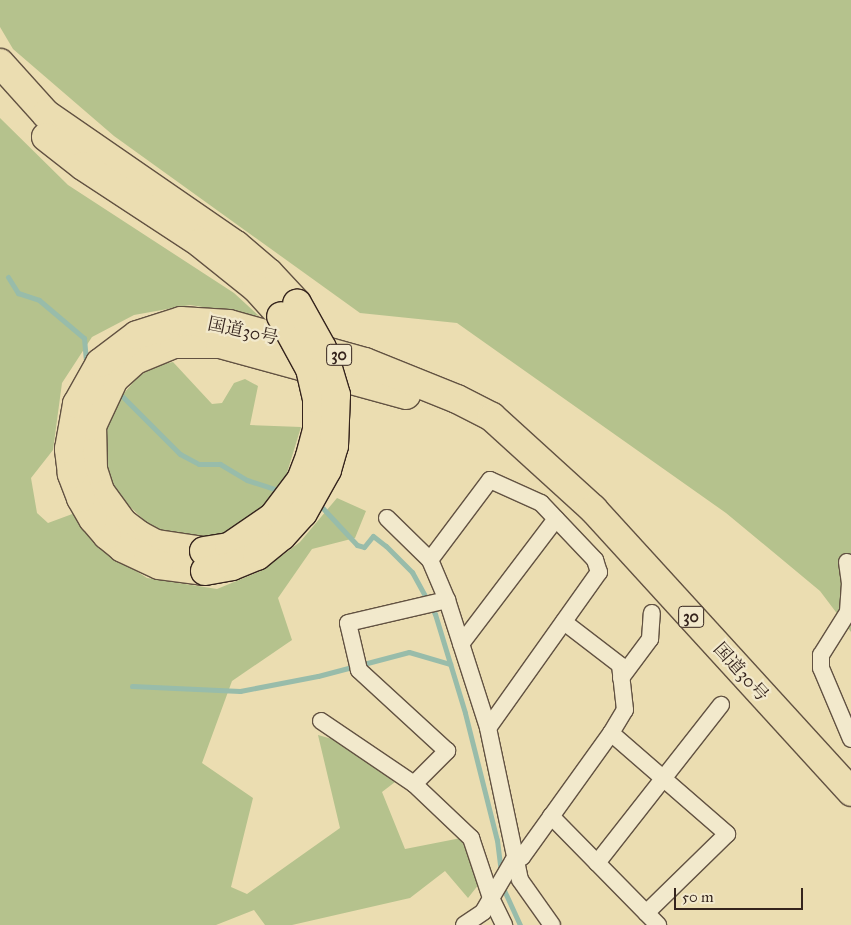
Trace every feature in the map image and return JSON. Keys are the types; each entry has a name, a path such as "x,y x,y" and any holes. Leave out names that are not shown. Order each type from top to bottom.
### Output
{"highway":[{"name":"国道30号","path":"0,63 46,114 236,245 269,273 289,309 310,369 317,399 316,429 310,456 301,480 273,517 205,561 156,544 123,523 110,508 93,469 90,446 94,392 135,360 146,342 196,342 247,350 415,398 525,446 593,509 851,792"},
{"name":"国道30号","path":"0,86 28,121 54,144 200,242 256,288 289,309"}],"street":[{"path":"430,560 490,480 541,503 594,560 599,572 488,728"},
{"path":"387,518 430,560 442,601 461,644 488,728 502,880 504,925"},
{"path":"461,644 556,519"},
{"path":"846,562 850,583 848,612 821,656 822,668 851,739"},
{"path":"414,784 446,751 358,666 348,623 442,601"},
{"path":"621,678 650,639 652,613"},
{"path":"464,925 483,912 502,880 522,856 611,733 625,710 620,665 564,622"},
{"path":"597,863 721,705"},
{"path":"321,721 414,784 471,838 502,880"},
{"path":"611,733 726,834 646,913"},
{"path":"550,816 658,925"},
{"path":"502,880 520,880 552,925"}],"green space":[{"path":"0,0 851,0 851,632 820,591 726,513 457,323 360,313 114,136 13,49 0,27"},
{"path":"0,118 68,185 234,293 259,316 190,305 134,315 92,337 62,383 53,450 31,478 37,513 48,523 75,513 96,545 147,578 217,589 263,570 300,542 337,498 366,511 355,538 312,549 278,598 292,640 232,681 202,763 253,798 231,887 247,894 340,828 318,735 346,743 395,782 382,792 405,849 461,838 479,884 468,898 445,871 410,898 292,925 265,925 254,910 216,925 0,925"},
{"path":"173,362 212,404 222,403 234,383 245,379 258,386 250,425 301,427 286,476 268,503 243,523 219,535 190,537 166,533 147,523 123,500 106,472 105,432 113,406 137,378 154,366"}],"waterway":[{"path":"8,277 18,293 39,300 84,338 86,359 90,364"},
{"path":"117,391 180,454 199,464 220,464 247,480 281,491"},
{"path":"318,503 357,545 364,547 373,536 386,546 412,572 435,614 465,713 497,840 501,874"},
{"path":"132,686 240,691 318,676 409,652 450,664"},
{"path":"503,888 520,925"}]}
